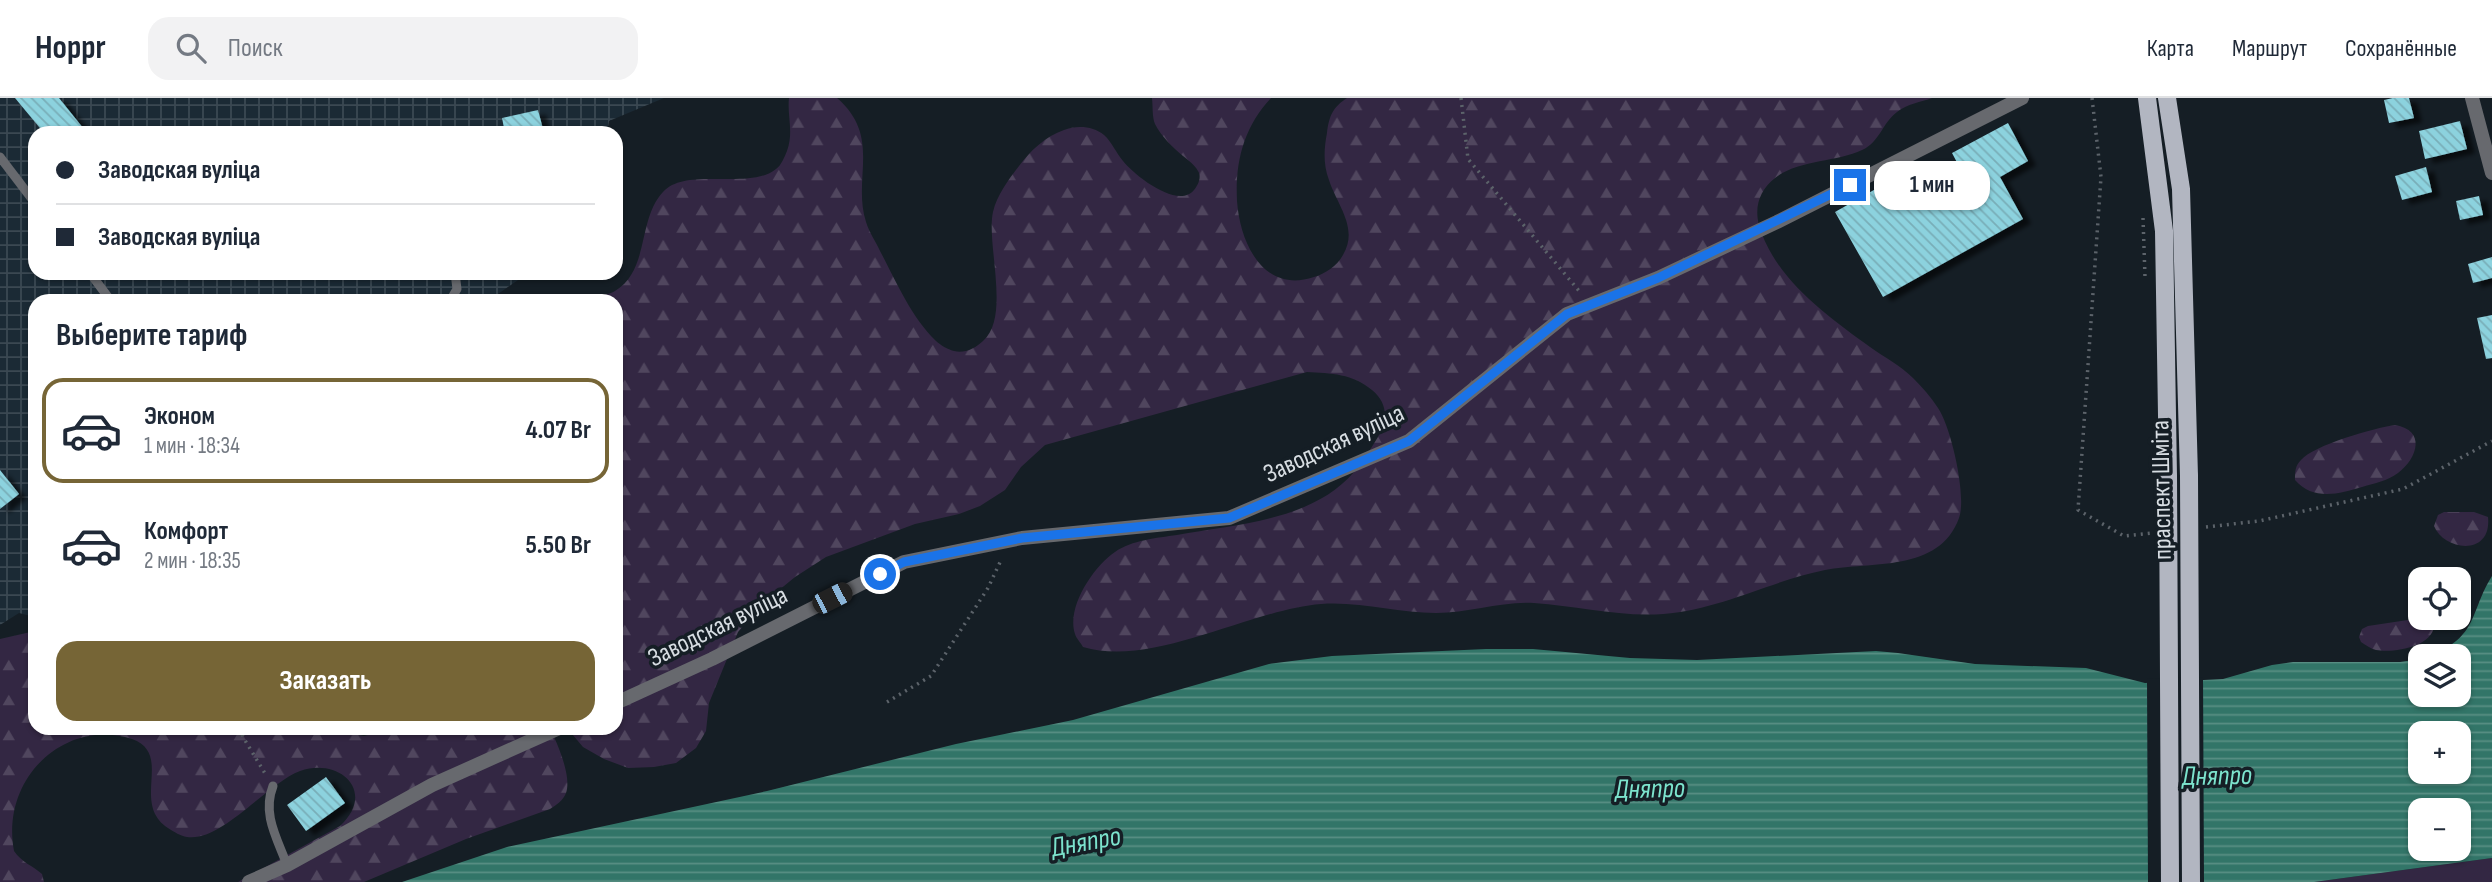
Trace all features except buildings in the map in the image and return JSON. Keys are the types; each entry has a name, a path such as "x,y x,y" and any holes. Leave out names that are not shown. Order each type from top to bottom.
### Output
{"main road":[{"name":"праспект Шміта","path":"2167,98 2180,189 2184,251 2189,476 2192,882"},
{"name":"праспект Шміта","path":"2147,99 2164,231 2171,882"}],"street":[{"name":"Заводская вуліца","path":"623,700 712,659 904,562 1022,538 1229,518 1409,441 1567,314 1658,278 1777,222 2022,98"},
{"path":"2472,98 2492,173"},
{"path":"249,882 432,785 543,735"}],"lane":[{"path":"0,157 28,193"},
{"path":"272,786 269,797 270,821 287,864"}],"path":[{"path":"1461,98 1468,159 1590,305"},
{"path":"2142,210 2146,289"},
{"path":"887,702 931,676 988,588 1002,558 1000,542"},
{"path":"242,735 272,786"}],"shaded area":[{"path":"0,98 664,98 609,121 608,126 28,126 28,280 518,280 498,294 28,294 28,615 19,613 0,625"}],"green space":[{"path":"789,98 837,98 851,113 859,128 862,143 863,206 869,229 919,321 938,343 958,352 977,346 991,330 997,298 993,212 1000,193 1011,176 1045,140 1069,128 1085,127 1095,130 1107,138 1121,158 1146,182 1178,196 1187,195 1194,190 1199,181 1199,173 1171,146 1155,124 1152,98 1271,98 1254,121 1243,145 1237,186 1239,217 1249,248 1258,262 1268,272 1281,278 1296,280 1318,276 1330,269 1340,259 1347,245 1348,226 1329,180 1325,156 1331,117 1338,105 1347,98 1932,98 1897,112 1873,142 1862,150 1784,172 1765,188 1757,211 1766,244 1789,279 1820,309 1908,374 1935,404 1948,430 1956,462 1961,494 1959,518 1949,536 1936,548 1920,556 1882,564 1825,570 1685,611 1647,615 1522,603 1436,613 1350,604 1321,604 1293,608 1201,636 1139,650 1110,651 1083,647 1076,636 1073,623 1078,600 1091,577 1115,552 1145,540 1248,523 1295,511 1337,488 1357,468 1384,424 1385,412 1381,400 1372,390 1357,381 1333,374 1307,372 1045,445 1021,467 1005,490 980,506 959,514 915,524 826,557 795,577 762,604 738,632 709,703 706,731 696,748 676,763 628,768 583,747 573,735 623,735 623,294 605,294 615,291 634,271 649,216 663,192 673,184 702,179 750,178 778,168 789,144"},
{"path":"2395,425 2411,433 2416,445 2410,460 2394,476 2353,490 2327,494 2310,491 2295,480 2299,462 2308,454 2359,433"},
{"path":"2444,512 2474,512 2488,517 2483,539 2466,546 2447,541 2434,526 2438,515"},
{"path":"2408,620 2408,630 2433,630 2420,644 2408,644 2408,648 2402,649 2376,650 2361,642 2359,637 2362,629"},
{"path":"28,633 28,735 100,735 84,737 62,745 43,759 28,777 17,799 12,824 14,851 42,874 44,882 0,882 0,639"},
{"path":"113,735 553,735 565,769 567,786 561,801 550,809 466,839 364,882 238,882 340,826 351,813 355,801 349,780 328,769 300,771 215,831 187,837 177,834 157,818 152,806 150,756 144,746 132,739"},
{"path":"2492,858 2492,882 2314,882 2471,861"}],"water":[{"name":"Дняпро","path":"2492,576 2492,858 2471,861 2471,798 2408,798 2408,861 2470,861 2314,882 402,882 507,847 767,791 956,744 1073,720 1269,664 1332,656 1533,649 1630,658 1697,660 1876,651 1975,664 2086,668 2145,683 2223,679 2293,662 2408,661 2408,707 2471,707 2471,644 2452,644 2466,630 2471,630 2471,622"}],"pier":[{"path":"2203,677 2204,882 2148,882 2147,679"}],"route":[{"path":"880,574 904,562 1022,538 1229,518 1409,441 1567,314 1658,278 1850,185"}]}
